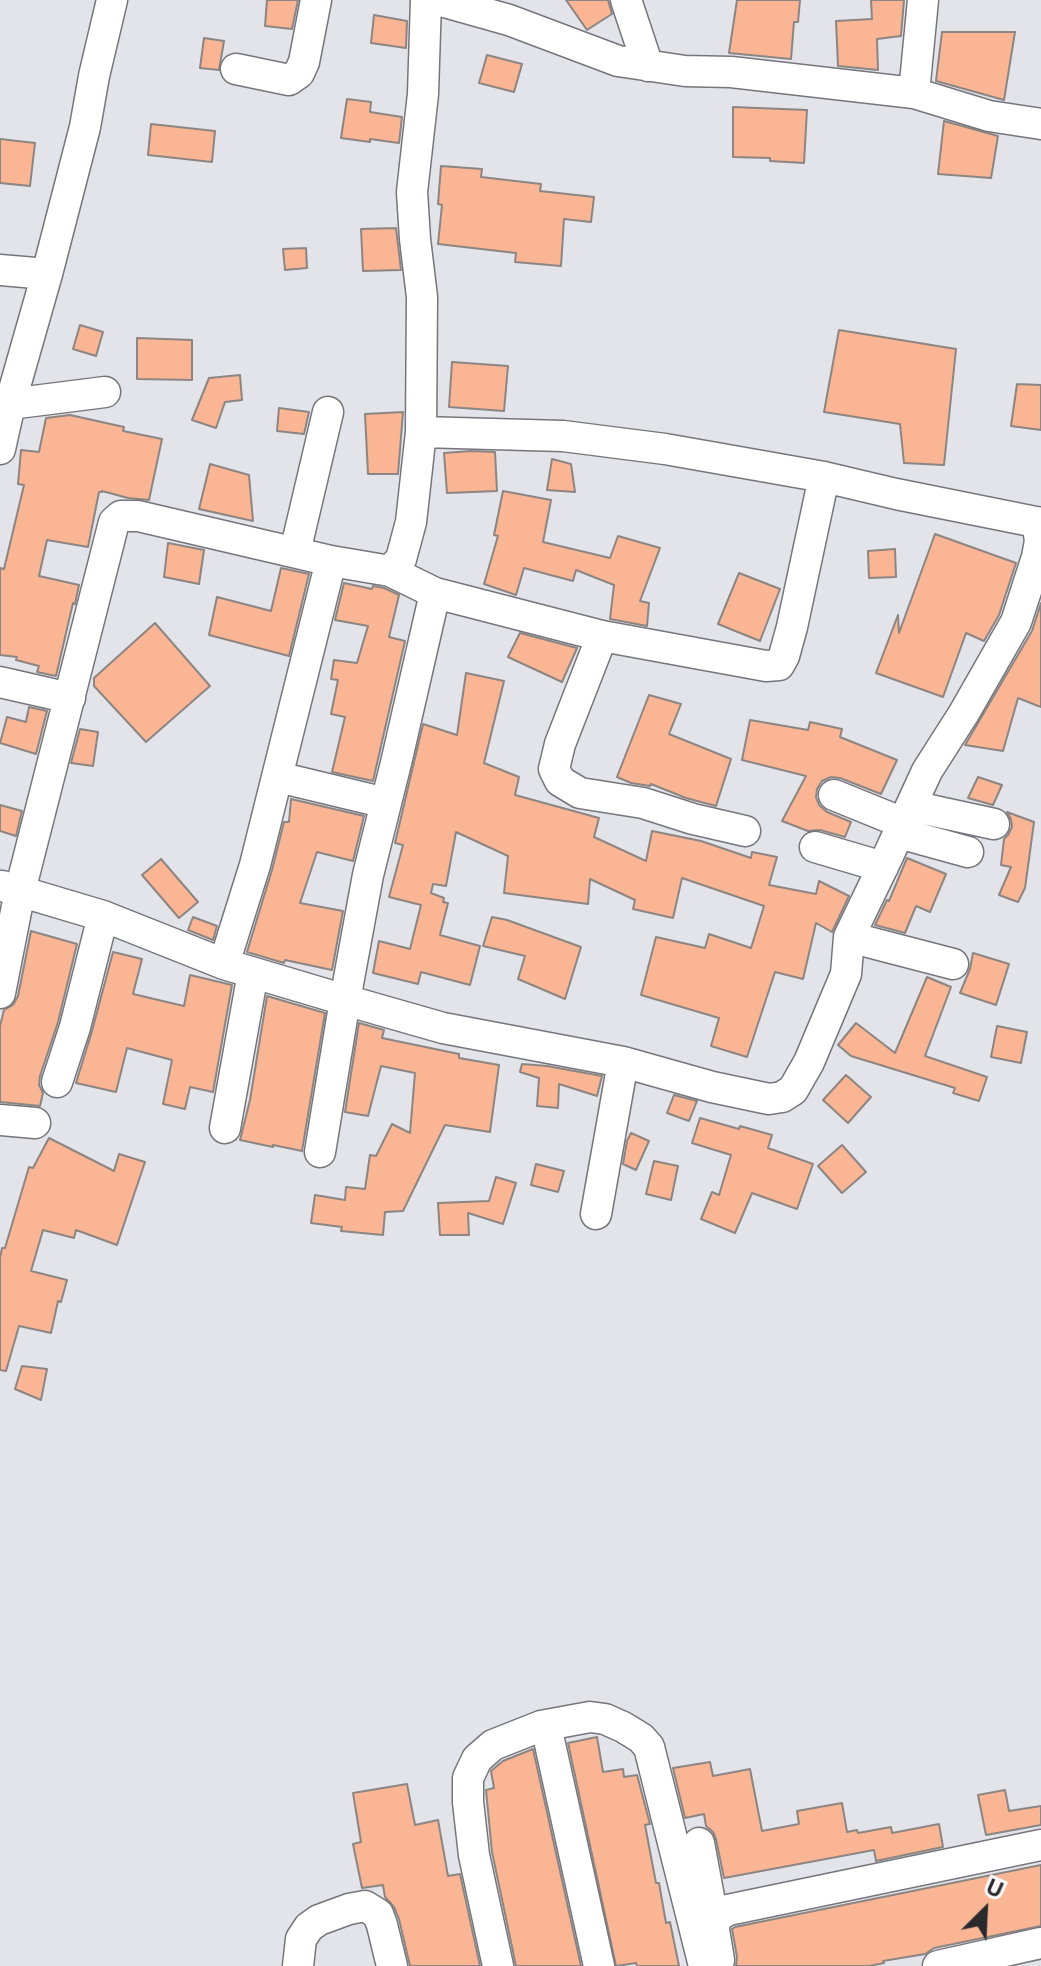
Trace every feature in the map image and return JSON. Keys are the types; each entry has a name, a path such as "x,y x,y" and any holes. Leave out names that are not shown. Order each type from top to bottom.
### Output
{"street":[{"path":"0,449 85,127 112,0"},
{"path":"236,69 289,80 299,73 316,0"},
{"path":"390,571 401,559 411,522 421,432 422,297 412,192 423,94 426,0"},
{"path":"438,0 509,20 618,61 685,71 731,72 914,93 989,116 1041,124"},
{"path":"626,0 648,66"},
{"path":"914,93 923,0"},
{"path":"0,270 47,274"},
{"path":"10,404 105,392"},
{"path":"295,552 328,412"},
{"path":"10,888 103,916 238,969 443,1028 623,1062 769,1099 782,1097 793,1090 809,1062 842,986 849,937 927,771 1016,622 1037,557 1039,523 824,477 665,449 563,436 421,432"},
{"path":"0,993 10,888 70,698 110,533 114,522 121,516 138,516 331,561 390,571 435,593 602,636 766,666 779,665 784,656 824,477"},
{"path":"225,1128 248,890 331,561"},
{"path":"320,1152 368,875 435,593"},
{"path":"602,636 560,744 554,769 560,781 580,793 643,803 745,831"},
{"path":"0,682 70,698"},
{"path":"278,777 386,803"},
{"path":"834,795 904,820 968,852"},
{"path":"904,820 994,824"},
{"path":"815,847 883,867"},
{"path":"57,1082 75,1027 103,916"},
{"path":"849,937 953,964"},
{"path":"596,1214 623,1062"},
{"path":"0,1120 35,1123"},
{"path":"498,1966 474,1855 468,1778 477,1759 493,1745 541,1726 590,1717 605,1719 623,1727 649,1747 704,1966"},
{"path":"546,1726 599,1966"},
{"path":"699,1843 709,1897 722,1914"},
{"path":"722,1914 1041,1845"},
{"path":"298,1966 301,1939 309,1927 319,1920 365,1906 378,1914 392,1966"},
{"path":"720,1966 714,1930 722,1914"},
{"path":"938,1966 1041,1943"}],"building":[{"path":"267,0 298,0 292,29 265,26"},
{"path":"566,0 608,0 612,14 587,30"},
{"path":"737,0 800,0 798,22 794,22 791,59 729,53"},
{"path":"871,0 904,0 901,36 877,39 878,70 838,66 836,21 872,19"},
{"path":"374,15 407,21 406,48 371,43"},
{"path":"942,32 1015,32 1004,100 936,81"},
{"path":"204,38 224,41 219,70 200,68"},
{"path":"487,55 522,64 514,92 479,83"},
{"path":"347,99 371,102 370,112 402,117 399,143 341,138"},
{"path":"733,107 807,110 804,163 733,157"},
{"path":"944,121 998,136 991,178 938,174"},
{"path":"151,124 215,131 212,162 148,155"},
{"path":"0,139 35,143 30,186 0,183"},
{"path":"441,166 482,169 481,177 541,184 540,191 594,197 591,222 564,219 561,266 515,262 516,253 438,244 442,205 438,204"},
{"path":"396,228 401,270 363,271 361,229"},
{"path":"306,248 307,268 285,270 283,249"},
{"path":"80,325 103,332 96,356 73,349"},
{"path":"839,330 956,349 944,465 904,463 900,424 824,412"},
{"path":"137,338 192,340 192,380 137,379"},
{"path":"452,362 508,366 504,411 449,407"},
{"path":"240,375 242,400 225,402 216,428 192,420 209,378"},
{"path":"1017,384 1041,385 1041,430 1011,426"},
{"path":"279,408 309,412 304,434 277,431"},
{"path":"403,412 398,474 368,474 365,414"},
{"path":"70,415 162,439 149,500 99,492 88,547 47,540 39,576 79,585 56,676 37,672 39,666 16,660 17,657 0,655 0,568 4,569 24,485 18,484 21,450 39,452 46,418"},
{"path":"495,452 497,491 447,493 444,453"},
{"path":"552,459 571,464 575,492 547,490"},
{"path":"210,464 249,475 253,521 199,509"},
{"path":"503,491 551,500 543,542 610,558 618,536 660,548 640,601 649,603 647,626 610,619 614,585 576,570 573,581 524,568 516,595 484,584 498,536 494,535"},
{"path":"935,534 1016,563 999,615 984,641 966,633 943,697 876,673 898,615 899,633"},
{"path":"168,543 204,550 199,584 164,577"},
{"path":"895,549 896,577 869,578 868,551"},
{"path":"281,568 309,574 289,656 209,635 217,597 271,611"},
{"path":"739,573 780,589 760,641 718,624"},
{"path":"344,583 372,589 373,586 384,588 399,595 389,637 405,641 373,781 332,772 345,717 331,714 338,680 331,679 334,660 357,663 368,626 335,620"},
{"path":"1041,603 1041,707 1018,698 1003,751 965,745 1032,631"},
{"path":"155,623 210,686 146,742 94,686 94,678"},
{"path":"520,633 577,648 562,682 508,657"},
{"path":"466,673 504,681 484,763 519,777 515,795 599,818 594,837 646,861 652,831 701,841 751,858 752,852 777,857 769,885 816,894 819,881 849,896 832,932 816,923 803,979 775,972 747,1057 711,1046 719,1018 641,995 656,937 705,948 709,934 751,948 764,906 682,878 673,918 633,909 635,900 590,879 588,904 504,893 508,856 456,832 446,886 433,884 431,893 448,903 440,935 480,946 470,985 421,972 418,984 373,973 379,941 410,949 421,905 389,897 403,845 395,843 423,724 457,735"},
{"path":"649,695 681,704 669,734 731,759 716,806 651,784 631,783 617,777"},
{"path":"29,707 47,711 36,754 0,743 7,717 26,722"},
{"path":"750,720 808,730 810,722 842,729 840,737 897,760 881,794 840,778 831,777 822,781 816,797 819,805 827,812 851,822 845,837 820,830 808,831 782,821 806,776 742,760"},
{"path":"80,729 98,732 93,766 71,763"},
{"path":"978,777 1002,785 993,805 968,798"},
{"path":"291,799 364,816 353,861 317,852 300,903 343,911 332,970 285,960 284,963 247,952 284,822 289,822"},
{"path":"0,805 22,811 16,836 0,831"},
{"path":"1007,812 1034,822 1025,888 1018,902 999,895 1011,867 1001,865 1004,839 1012,827"},
{"path":"907,858 946,874 930,912 916,906 905,933 875,925"},
{"path":"161,859 198,902 179,918 142,875"},
{"path":"193,917 217,926 213,940 188,930"},
{"path":"492,917 581,947 565,999 518,979 525,956 483,946"},
{"path":"31,931 77,944 58,1022 40,1076 39,1085 43,1093 40,1106 0,1102 0,1026 4,1010 13,1005 18,996"},
{"path":"113,952 142,959 133,994 184,1006 190,975 232,985 213,1092 190,1087 185,1109 163,1104 172,1060 127,1048 116,1092 76,1083"},
{"path":"973,953 1009,964 996,1005 960,993"},
{"path":"927,977 951,987 925,1056 987,1077 979,1101 953,1093 955,1088 851,1056 838,1045 856,1023 895,1053"},
{"path":"267,996 325,1013 302,1151 240,1140 250,1100"},
{"path":"359,1023 384,1030 382,1038 499,1065 490,1132 445,1125 403,1211 385,1212 383,1235 341,1231 342,1227 311,1223 315,1195 345,1200 346,1187 365,1189 370,1155 376,1156 392,1124 410,1133 415,1073 381,1066 368,1116 345,1112"},
{"path":"997,1026 1027,1032 1021,1063 991,1057"},
{"path":"522,1064 602,1076 597,1096 559,1084 558,1108 537,1106 539,1078 520,1072"},
{"path":"846,1075 871,1097 848,1123 823,1100"},
{"path":"674,1095 697,1101 689,1121 667,1113"},
{"path":"700,1118 772,1135 768,1148 813,1164 797,1209 752,1193 735,1233 701,1219 712,1192 719,1195 731,1155 692,1143"},
{"path":"631,1133 649,1141 636,1170 623,1164"},
{"path":"49,1138 114,1171 119,1154 145,1162 117,1245 76,1230 74,1238 43,1230 31,1271 67,1280 61,1302 58,1301 51,1333 19,1326 6,1371 0,1370 2,1248 5,1248 29,1167 33,1168"},
{"path":"842,1145 866,1172 842,1193 818,1166"},
{"path":"654,1161 678,1166 671,1200 646,1194"},
{"path":"536,1164 564,1171 558,1192 531,1185"},
{"path":"496,1177 516,1183 503,1224 468,1213 469,1235 440,1235 438,1203 489,1201"},
{"path":"22,1366 47,1369 41,1400 15,1389"},
{"path":"597,1737 603,1772 623,1769 624,1777 637,1775 650,1824 645,1825 656,1883 659,1883 666,1923 670,1922 679,1966 637,1966 636,1963 616,1966 568,1743"},
{"path":"533,1749 581,1966 516,1966 492,1852 486,1790 494,1788 491,1771 503,1761"},
{"path":"710,1762 713,1776 750,1769 762,1831 799,1824 797,1811 842,1803 847,1832 891,1827 892,1833 939,1824 943,1847 876,1861 874,1850 724,1878 716,1839 706,1826 704,1814 685,1818 673,1768"},
{"path":"407,1784 415,1825 438,1820 448,1876 460,1874 480,1966 410,1966 399,1919 385,1897 383,1885 362,1888 353,1844 361,1842 353,1793"},
{"path":"1005,1790 1009,1811 1041,1806 1041,1825 986,1835 978,1795"},
{"path":"1041,1865 1041,1926 934,1948 925,1954 869,1966 736,1966 732,1929 735,1927"}]}
